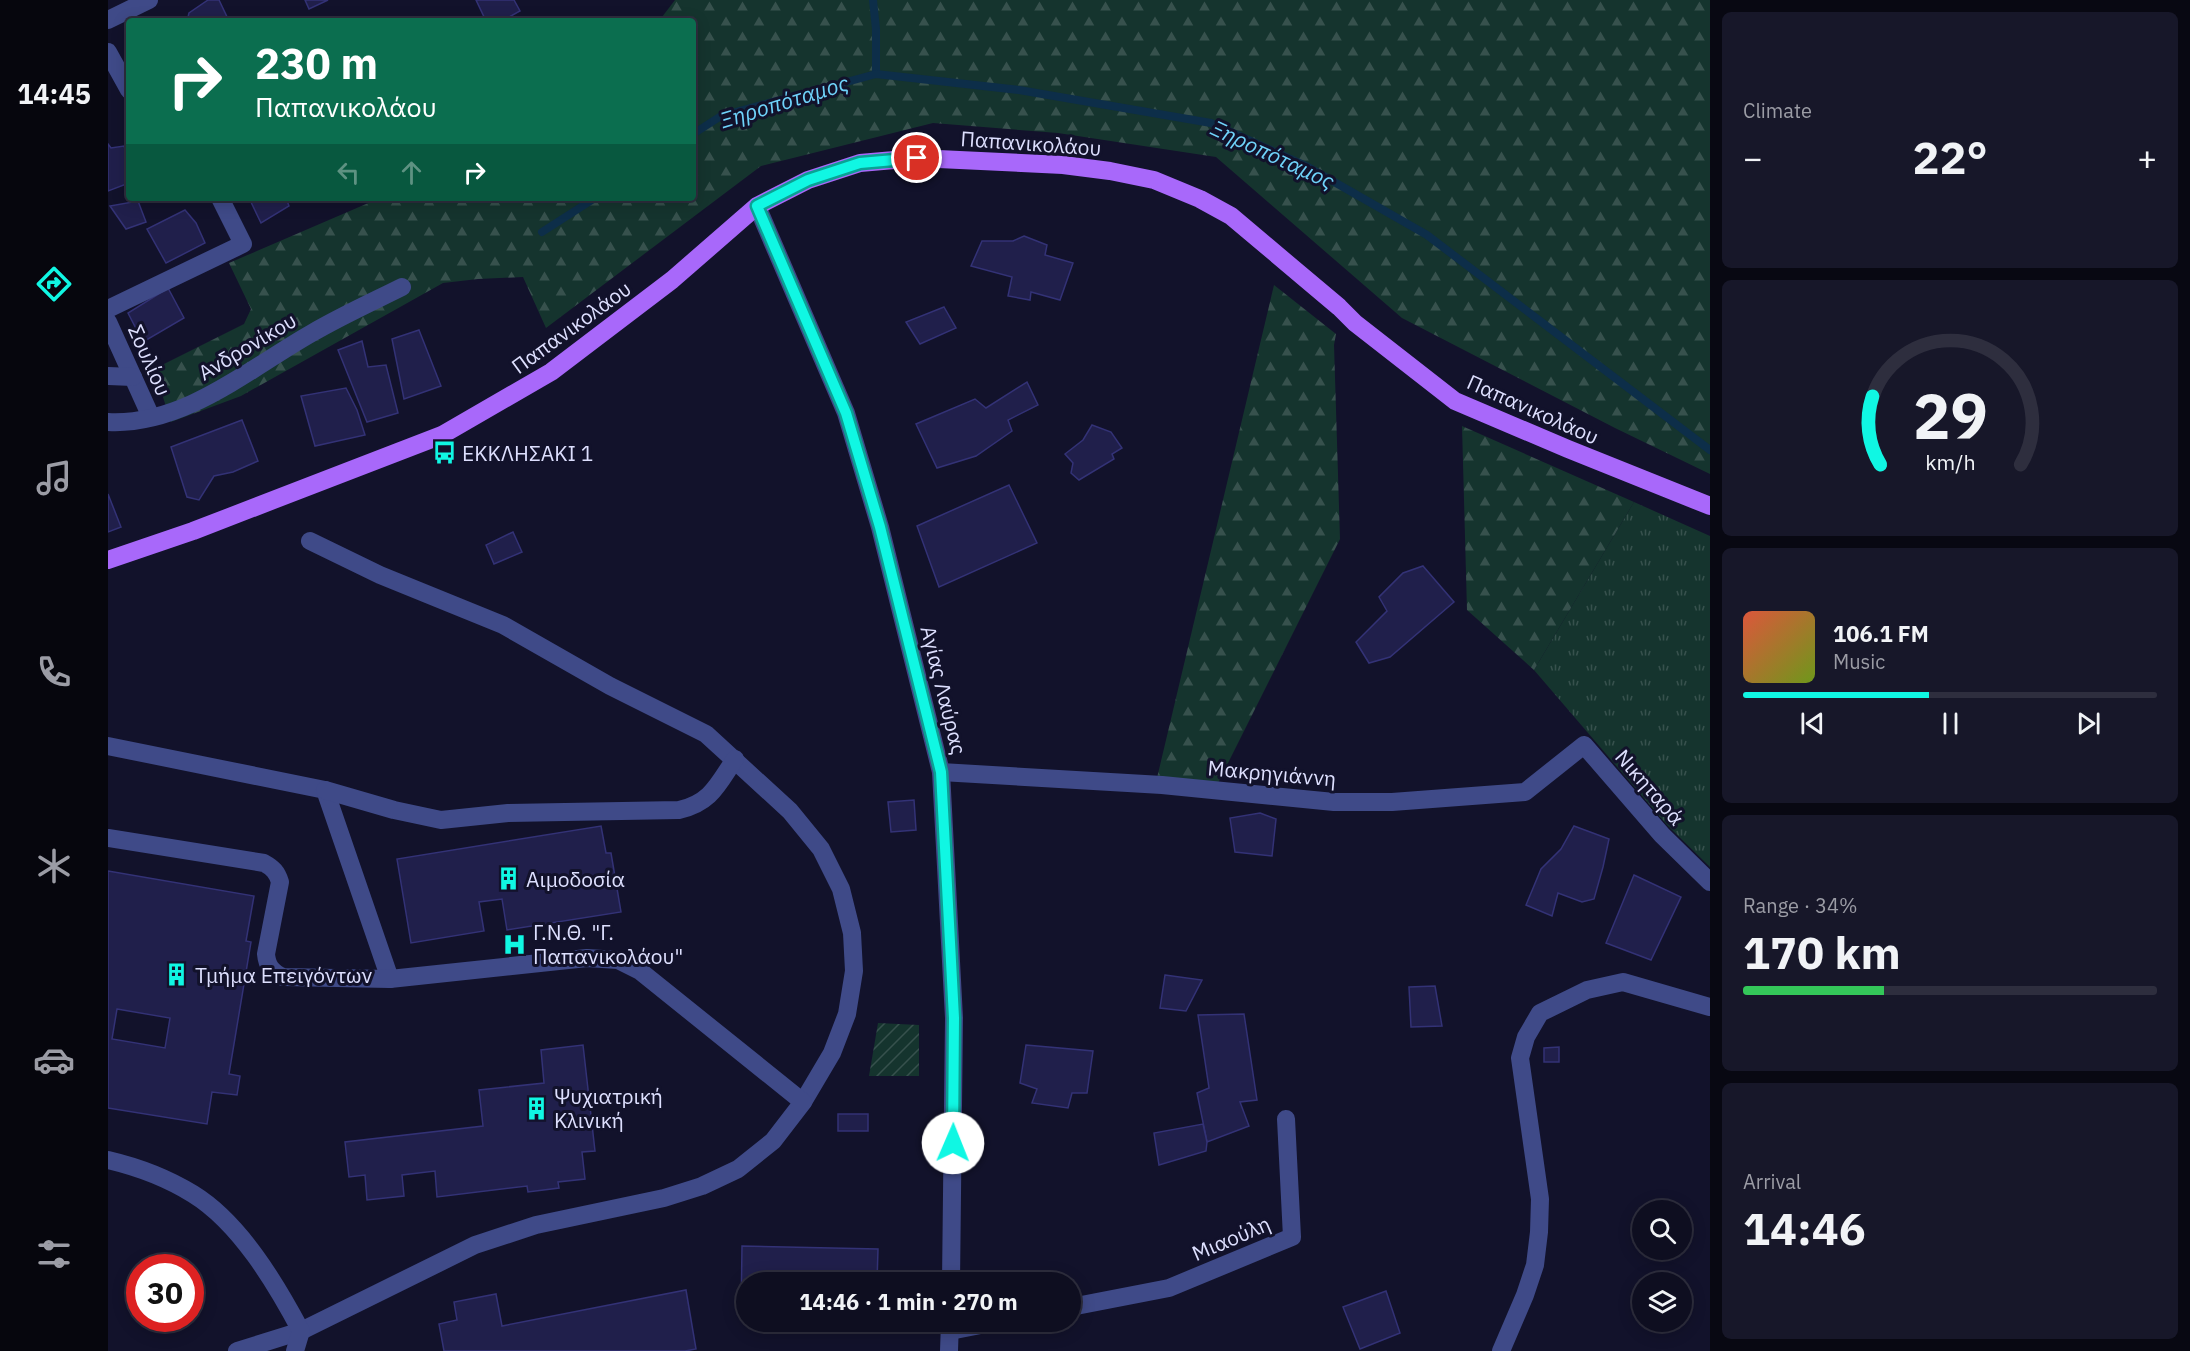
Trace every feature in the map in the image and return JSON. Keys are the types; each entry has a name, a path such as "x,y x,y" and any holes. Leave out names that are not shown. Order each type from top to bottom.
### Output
{"main road":[{"name":"Παπανικολάου","path":"108,560 193,531 372,460 442,435 551,372 672,280 757,206 808,180 860,163 917,158 1063,165 1110,171 1154,180 1200,199 1231,216 1355,323 1455,401 1568,450 1710,506"}],"street":[{"path":"108,20 149,0"},
{"path":"108,52 126,85"},
{"path":"108,309 243,244 222,201"},
{"name":"Αγίας Λαύρας","path":"757,206 846,413 880,527 941,772 954,1018 951,1272"},
{"name":"Ανδρονίκου","path":"108,422 151,417 175,411 205,398 314,332 402,287"},
{"name":"Σουλίου","path":"108,322 151,417"},
{"path":"108,376 133,377"},
{"path":"237,1351 301,1331 475,1245 536,1225 664,1198 702,1186 738,1169 772,1141 802,1102 832,1053 847,1014 854,971 852,933 842,889 821,849 790,811 706,734 610,686 503,625 380,575 310,541"},
{"name":"Μακρηγιάννη","path":"941,772 1162,785 1334,802 1392,802 1525,792 1584,745"},
{"name":"Νικηταρά","path":"1584,745 1662,836 1710,882"},
{"path":"108,746 325,790 394,810 441,820 508,813 680,810 695,807 710,796 735,759"},
{"path":"325,790 390,979"},
{"path":"108,838 264,863 272,867 280,882 266,954 267,963 274,972 283,977 390,979 588,958 618,960 640,971 802,1102"},
{"path":"1501,1351 1526,1295 1535,1265 1539,1232 1540,1199 1520,1058 1527,1037 1540,1013 1587,990 1623,982 1710,1007"},
{"name":"Μιαούλη","path":"1081,1305 1169,1288 1292,1237 1286,1119"},
{"path":"108,1160 160,1176 195,1195 221,1217 260,1263 301,1331 295,1351"},
{"path":"949,1351 950,1332"}],"green space":[{"path":"675,0 1710,0 1710,474 1615,428 1402,318 1216,157 1058,133 933,123 761,166 546,328 523,277 443,283 241,396 171,422 154,369 244,324 251,309 229,263 373,201 696,201 696,18 661,18"},
{"path":"1274,285 1336,334 1334,345 1340,539 1217,785 1157,778"},
{"path":"1462,426 1634,502 1534,670 1467,610"},
{"path":"1634,502 1710,536 1710,867 1667,825 1534,670"},
{"path":"878,1023 919,1025 919,1076 869,1076"}],"building":[{"path":"208,0 219,0 228,18 188,18 189,13"},
{"path":"305,0 328,0 309,9"},
{"path":"476,0 514,0 520,11 507,18 485,18"},
{"path":"108,144 111,148 124,146 126,184 108,191"},
{"path":"138,201 146,222 126,229 110,206"},
{"path":"250,201 287,201 289,206 261,223"},
{"path":"185,210 196,223 205,243 166,263 147,229"},
{"path":"1024,236 1047,245 1045,255 1073,263 1060,300 1031,292 1030,300 1008,296 1012,277 971,266 982,241 1013,241"},
{"path":"168,288 184,318 143,342 128,313"},
{"path":"944,307 956,328 920,344 906,322"},
{"path":"419,330 441,386 404,399 392,339"},
{"path":"362,341 368,367 386,365 398,413 367,422 338,350"},
{"path":"1027,382 1038,405 1008,420 1012,431 976,456 937,468 916,424 975,399 986,408"},
{"path":"346,388 357,410 365,435 315,446 301,396"},
{"path":"242,420 258,461 233,472 214,476 199,500 187,497 171,447"},
{"path":"1092,425 1111,432 1122,448 1112,454 1114,459 1079,480 1071,473 1073,463 1065,454 1083,440"},
{"path":"1009,485 1037,543 939,587 917,526"},
{"path":"108,494 121,527 108,532"},
{"path":"513,532 522,552 494,564 486,545"},
{"path":"1423,566 1454,602 1390,657 1369,663 1356,642 1387,611 1379,597 1403,573"},
{"path":"914,800 916,830 891,832 888,802"},
{"path":"1260,813 1276,819 1272,856 1235,852 1230,818"},
{"name":"Αιμοδοσία","path":"601,826 606,853 611,853 621,912 507,930 502,899 479,902 484,931 411,943 397,859"},
{"path":"1574,826 1609,839 1603,867 1594,899 1582,902 1558,893 1552,916 1526,905 1541,869 1561,849"},
{"name":"Τμήμα Επειγόντων","path":"108,871 254,896 246,941 251,942 229,1074 240,1076 237,1095 212,1092 207,1124 108,1108","holes":["117,1009 170,1018 165,1048 112,1039"]},
{"path":"1634,875 1681,897 1651,960 1606,943"},
{"path":"1165,975 1202,980 1186,1011 1160,1008"},
{"path":"1435,986 1442,1026 1411,1027 1409,987"},
{"path":"1244,1014 1257,1100 1240,1102 1249,1126 1207,1142 1197,1093 1209,1088 1198,1015"},
{"name":"Ψυχιατρική Κλινική","path":"583,1045 595,1151 582,1152 585,1179 558,1182 559,1188 528,1192 527,1186 437,1197 435,1171 402,1175 404,1196 367,1200 365,1175 349,1177 345,1142 483,1126 479,1090 544,1083 541,1050"},
{"path":"1026,1045 1093,1051 1087,1093 1072,1093 1068,1108 1032,1103 1037,1089 1020,1083"},
{"path":"1559,1047 1559,1062 1544,1062 1544,1048"},
{"path":"838,1114 868,1114 868,1131 838,1131"},
{"path":"1203,1124 1207,1142 1206,1151 1159,1165 1154,1133"},
{"path":"742,1246 878,1249 877,1272 742,1272"},
{"path":"686,1290 696,1349 685,1351 444,1351 439,1324 457,1320 454,1302 496,1294 502,1326"},
{"path":"1386,1291 1400,1333 1360,1349 1343,1307"}],"waterway":[{"path":"873,0 876,29 876,74"},
{"name":"Ξηροπόταμος","path":"696,132 721,116 876,74 1019,90 1211,123 1308,167 1427,235 1710,450"},
{"name":"Ξηροπόταμος","path":"542,232 590,201"}],"place":[{"name":"ΕΚΚΛΗΣΑΚΙ 1","path":"444,453"},
{"name":"Αιμοδοσία","path":"508,879"},
{"name":"Γ.Ν.Θ. \"Γ. Παπανικολάου\"","path":"515,944"},
{"name":"Τμήμα Επειγόντων","path":"177,975"},
{"name":"Ψυχιατρική Κλινική","path":"536,1108"}],"route":[{"path":"917,158 860,163 808,180 757,206 846,413 880,527 941,772 954,1018 953,1143"}]}
